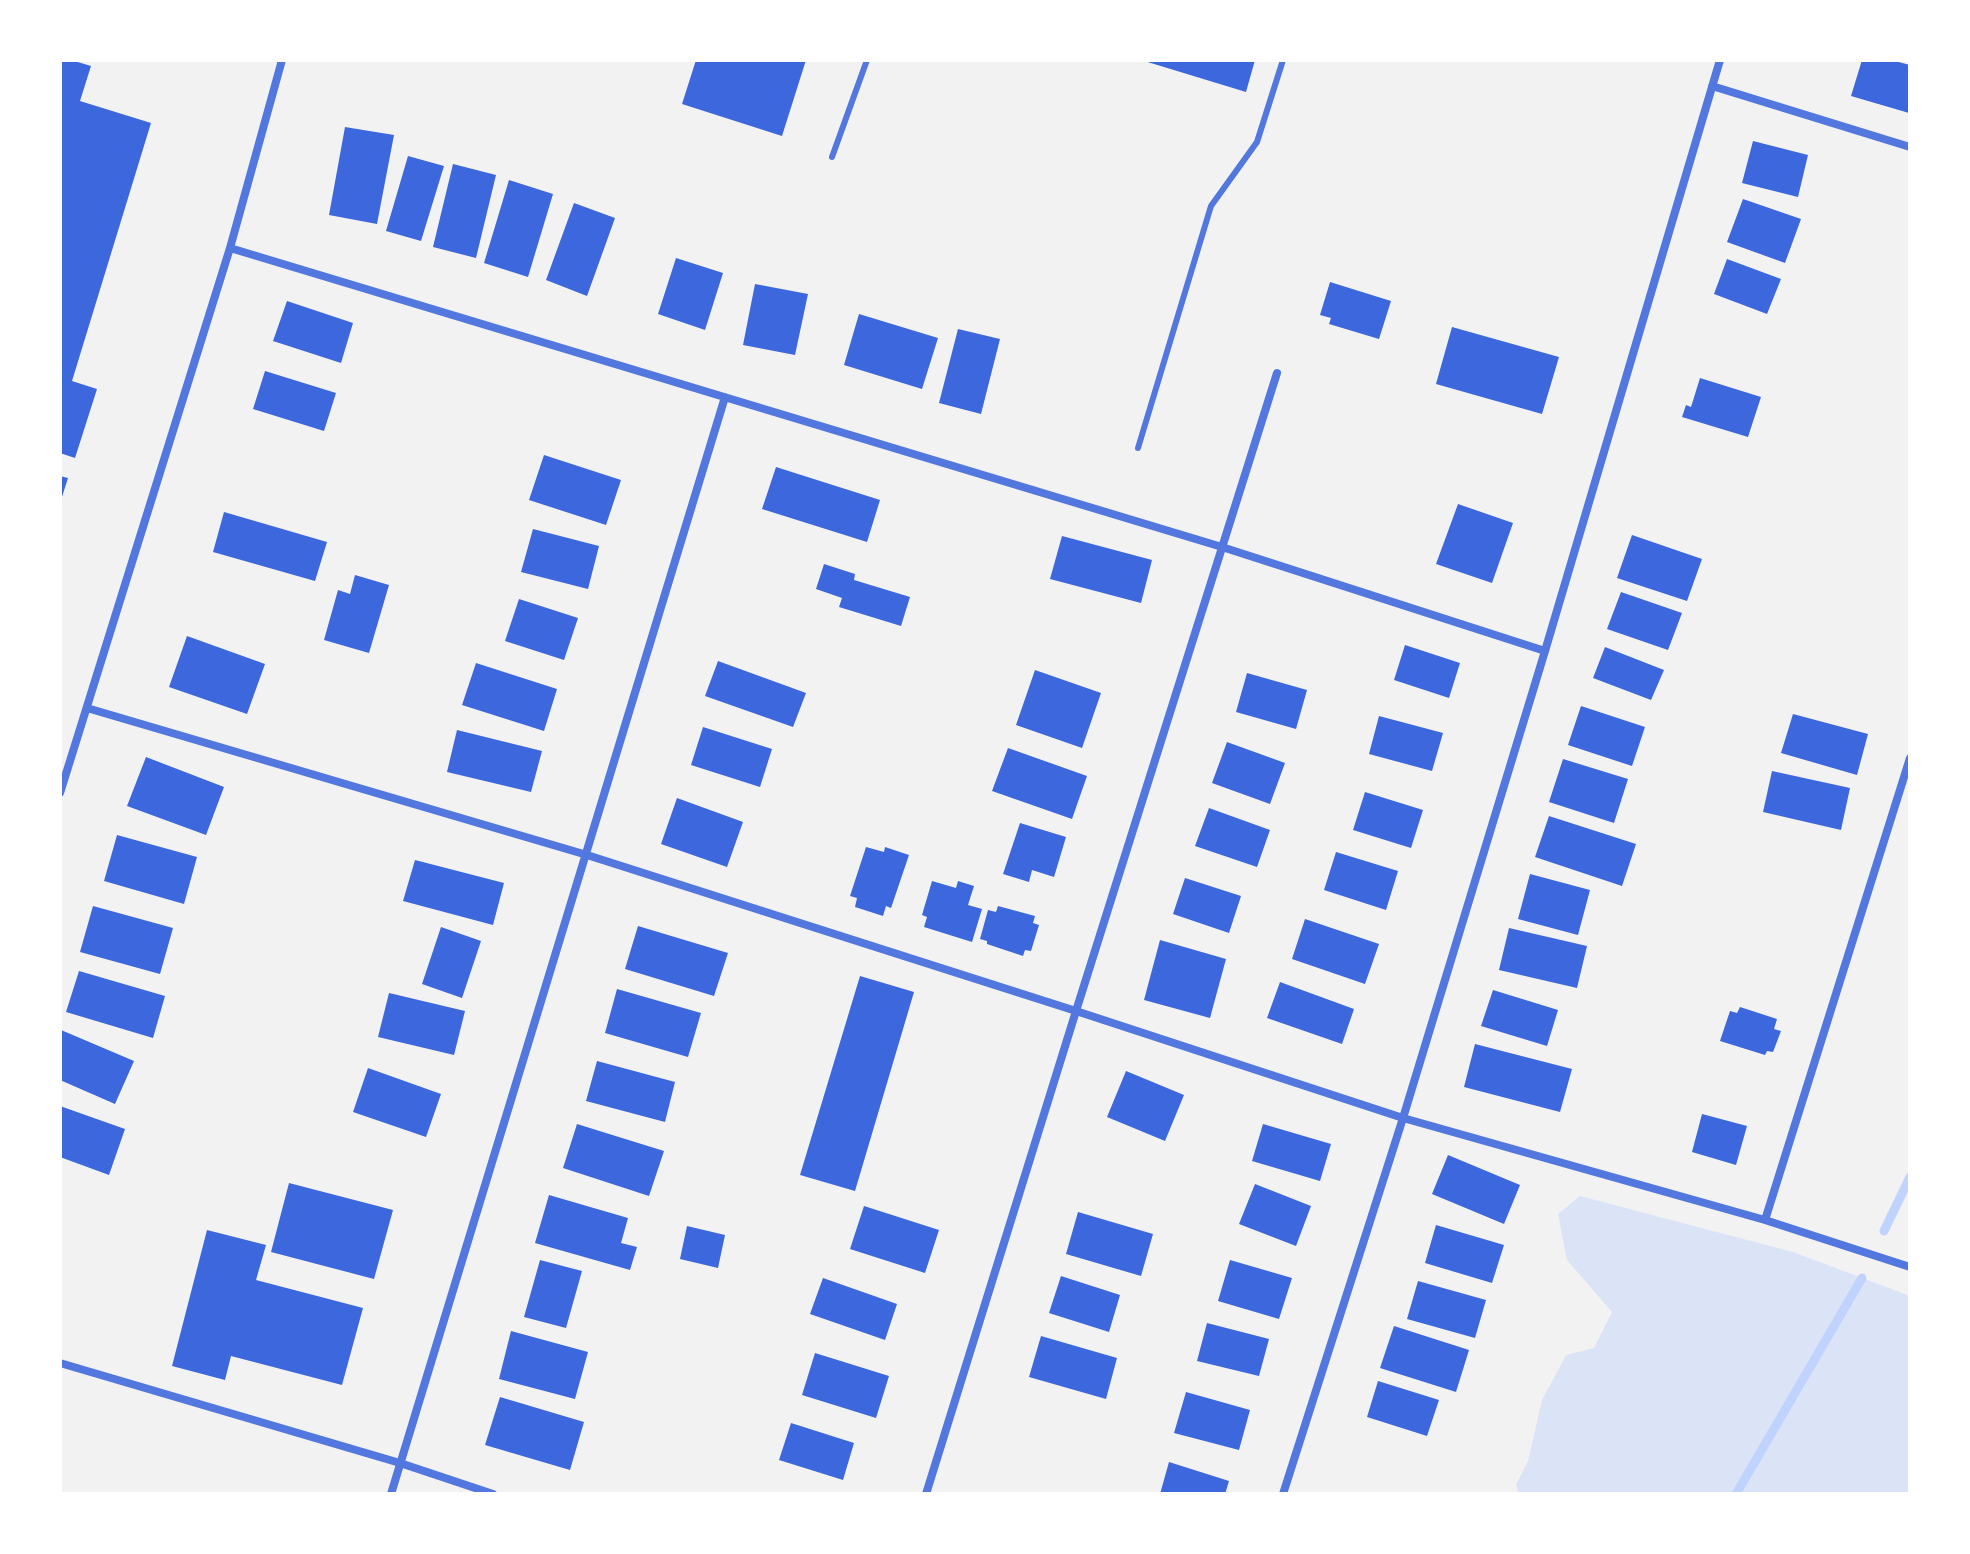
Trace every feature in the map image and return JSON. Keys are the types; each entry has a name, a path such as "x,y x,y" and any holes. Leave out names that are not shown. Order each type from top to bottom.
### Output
{"street":[{"path":"60,793 230,248 282,60"},
{"path":"1283,1494 1403,1118 1720,60"},
{"path":"1712,86 1910,147"},
{"path":"230,248 1222,547 1545,651"},
{"path":"926,1494 1277,373"},
{"path":"391,1494 725,397"},
{"path":"87,708 587,855 1403,1118 1765,1220 1910,1267"},
{"path":"1765,1220 1910,758"},
{"path":"60,1363 400,1463 493,1494"}],"lane":[{"path":"832,157 867,60"},
{"path":"1138,448 1211,206 1257,142 1283,60"}],"shaded area":[{"path":"1580,1196 1793,1252 1910,1296 1910,1494 1519,1494 1516,1485 1528,1461 1542,1400 1566,1355 1594,1348 1612,1312 1567,1260 1558,1214"}],"building":[{"path":"60,60 91,66 80,101 151,123 72,381 97,389 75,458 60,453"},
{"path":"696,60 806,60 782,136 682,104"},
{"path":"1141,60 1255,60 1246,92"},
{"path":"1862,60 1891,60 1910,65 1909,113 1851,96"},
{"path":"345,127 394,135 377,224 329,215"},
{"path":"1753,141 1808,155 1798,197 1742,183"},
{"path":"408,156 444,166 421,241 386,231"},
{"path":"453,164 496,175 476,258 433,247"},
{"path":"509,180 553,194 528,277 484,263"},
{"path":"1743,199 1801,219 1785,263 1727,242"},
{"path":"574,203 615,218 587,296 546,280"},
{"path":"676,258 723,273 705,330 658,314"},
{"path":"1727,259 1781,279 1767,314 1714,294"},
{"path":"1330,282 1391,301 1379,339 1329,324 1331,318 1320,315"},
{"path":"755,284 808,294 795,355 743,345"},
{"path":"287,301 353,323 341,363 273,341"},
{"path":"859,314 938,338 922,389 844,365"},
{"path":"1452,327 1559,357 1542,414 1436,384"},
{"path":"958,329 1000,339 981,414 939,403"},
{"path":"265,371 336,393 324,431 253,409"},
{"path":"1700,378 1761,397 1748,437 1682,417 1686,405 1691,407"},
{"path":"544,455 621,480 606,525 529,500"},
{"path":"776,467 880,500 867,542 762,509"},
{"path":"60,476 68,478 61,500 60,500"},
{"path":"1458,504 1513,523 1492,583 1436,564"},
{"path":"224,512 327,542 315,581 213,552"},
{"path":"533,529 599,546 588,589 521,572"},
{"path":"1632,535 1702,559 1687,601 1617,578"},
{"path":"1062,536 1152,560 1141,603 1050,579"},
{"path":"824,564 855,574 854,580 910,597 901,626 839,607 842,598 816,589"},
{"path":"355,575 389,585 369,653 324,640 338,590 350,594"},
{"path":"1621,592 1682,613 1668,650 1607,629"},
{"path":"519,599 578,618 564,660 505,641"},
{"path":"187,636 265,664 247,714 169,687"},
{"path":"1405,645 1460,663 1449,698 1394,680"},
{"path":"1605,647 1664,670 1651,700 1593,678"},
{"path":"718,661 806,693 793,727 705,696"},
{"path":"476,663 557,689 544,731 462,705"},
{"path":"1035,670 1101,693 1082,748 1016,725"},
{"path":"1247,673 1307,690 1296,729 1236,712"},
{"path":"1581,706 1645,727 1632,766 1568,745"},
{"path":"1793,714 1868,734 1857,775 1781,753"},
{"path":"1379,716 1443,733 1432,771 1369,754"},
{"path":"703,727 772,749 760,787 691,765"},
{"path":"457,730 542,751 531,792 447,772"},
{"path":"1227,742 1285,763 1270,804 1212,783"},
{"path":"1008,748 1087,776 1072,819 992,791"},
{"path":"146,757 224,787 206,835 127,806"},
{"path":"1563,759 1628,779 1614,823 1549,802"},
{"path":"1772,771 1850,788 1841,830 1763,812"},
{"path":"1365,792 1423,810 1411,848 1353,830"},
{"path":"677,798 743,822 727,867 661,844"},
{"path":"1209,808 1270,830 1257,867 1195,846"},
{"path":"1549,816 1636,844 1622,886 1535,857"},
{"path":"1020,823 1066,837 1054,877 1032,870 1029,882 1003,874"},
{"path":"117,835 197,857 184,904 104,881"},
{"path":"866,847 884,852 885,847 909,855 891,908 886,906 883,916 855,907 857,898 850,896"},
{"path":"1336,852 1398,871 1386,910 1324,890"},
{"path":"415,860 504,883 493,925 403,901"},
{"path":"1530,874 1590,890 1578,935 1518,919"},
{"path":"1185,878 1241,896 1229,933 1173,914"},
{"path":"932,881 956,888 958,881 974,886 968,905 982,909 972,942 924,927 927,917 922,915"},
{"path":"93,906 173,928 160,974 80,952"},
{"path":"998,906 1035,916 1033,923 1039,925 1031,951 1025,950 1023,956 980,939 988,910 996,912"},
{"path":"1305,919 1379,944 1365,984 1292,959"},
{"path":"638,926 728,953 714,996 625,969"},
{"path":"441,927 481,941 462,998 422,984"},
{"path":"1509,928 1587,946 1577,988 1499,970"},
{"path":"1160,940 1226,959 1210,1018 1144,1000"},
{"path":"79,971 165,996 153,1038 66,1012"},
{"path":"860,976 914,992 855,1191 800,1175"},
{"path":"1280,982 1354,1009 1342,1044 1267,1018"},
{"path":"617,989 701,1013 688,1057 605,1033"},
{"path":"1493,990 1558,1010 1547,1046 1481,1026"},
{"path":"389,993 465,1011 454,1055 378,1037"},
{"path":"1740,1007 1777,1019 1774,1029 1781,1031 1773,1052 1767,1051 1765,1055 1720,1041 1730,1011 1737,1013"},
{"path":"61,1030 134,1061 115,1104 60,1080"},
{"path":"1475,1044 1572,1069 1560,1112 1464,1087"},
{"path":"597,1061 675,1082 665,1122 586,1101"},
{"path":"368,1068 441,1094 426,1137 353,1112"},
{"path":"1126,1071 1184,1095 1165,1141 1107,1117"},
{"path":"60,1106 125,1129 109,1175 60,1157"},
{"path":"1702,1114 1747,1126 1736,1165 1692,1152"},
{"path":"577,1124 664,1151 649,1196 563,1168"},
{"path":"1263,1124 1331,1144 1320,1181 1252,1161"},
{"path":"1448,1155 1520,1185 1504,1224 1432,1194"},
{"path":"289,1183 393,1210 374,1279 271,1252"},
{"path":"1255,1184 1311,1206 1296,1246 1239,1224"},
{"path":"549,1195 628,1218 621,1243 637,1247 630,1270 535,1243"},
{"path":"864,1206 939,1230 925,1273 850,1249"},
{"path":"1078,1212 1153,1234 1141,1276 1066,1254"},
{"path":"1436,1225 1504,1245 1492,1283 1425,1263"},
{"path":"687,1226 725,1235 718,1268 680,1259"},
{"path":"207,1230 266,1245 256,1280 363,1308 342,1385 231,1356 225,1380 172,1366"},
{"path":"540,1260 582,1271 566,1328 524,1317"},
{"path":"1230,1260 1292,1278 1279,1319 1218,1301"},
{"path":"1061,1276 1120,1295 1109,1332 1049,1313"},
{"path":"823,1278 897,1304 885,1340 810,1314"},
{"path":"1418,1281 1486,1300 1475,1338 1407,1319"},
{"path":"1207,1323 1269,1339 1259,1376 1197,1361"},
{"path":"1394,1326 1469,1350 1456,1392 1380,1368"},
{"path":"511,1331 588,1352 575,1399 499,1379"},
{"path":"1041,1336 1117,1358 1106,1399 1029,1377"},
{"path":"815,1353 889,1376 876,1418 802,1395"},
{"path":"1378,1381 1439,1400 1427,1436 1367,1417"},
{"path":"1186,1392 1250,1410 1239,1450 1174,1433"},
{"path":"500,1397 584,1422 570,1470 485,1445"},
{"path":"791,1423 854,1443 843,1480 779,1460"},
{"path":"1169,1462 1229,1481 1225,1494 1160,1494"}],"waterway":[{"path":"1884,1231 1910,1177"},
{"path":"1736,1494 1862,1278"}]}
